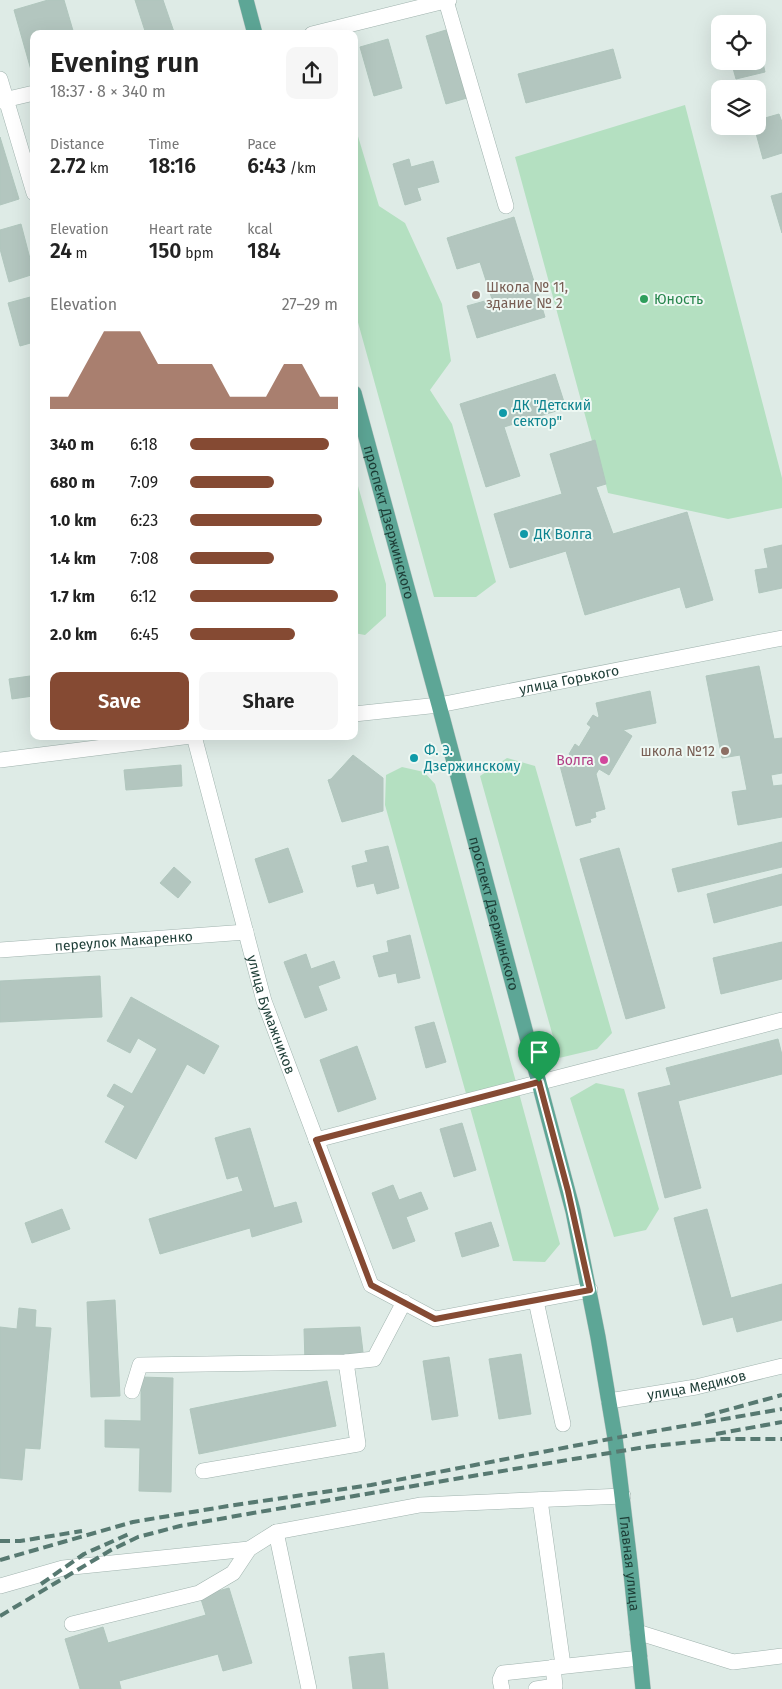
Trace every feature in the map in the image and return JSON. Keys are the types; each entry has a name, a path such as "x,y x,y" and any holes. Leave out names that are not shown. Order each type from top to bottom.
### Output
{"main road":[{"path":"246,0 254,30"},
{"name":"проспект Дзержинского","path":"358,408 572,1204 590,1290 615,1438"},
{"name":"Главная улица","path":"615,1438 623,1496 643,1689"}],"street":[{"path":"328,30 447,0 506,206"},
{"path":"0,79 3,100 30,181"},
{"path":"3,100 30,94"},
{"name":"улица Горького","path":"358,714 439,705 782,638"},
{"path":"0,760 160,740"},
{"name":"улица Бумажников","path":"193,740 264,1001 316,1140 371,1285 404,1302"},
{"name":"переулок Макаренко","path":"0,950 246,932"},
{"path":"316,1140 782,1020"},
{"path":"132,1391 140,1365 346,1362 374,1359 404,1302 435,1319 590,1290"},
{"path":"536,1301 563,1424"},
{"path":"203,1471 358,1444 346,1362"},
{"name":"улица Медиков","path":"609,1401 696,1387 782,1366"},
{"path":"72,1624 199,1593 233,1573 249,1549 276,1532 420,1505 623,1496"},
{"path":"536,1689 555,1686 558,1666 540,1500"},
{"path":"276,1532 310,1689"},
{"path":"0,1586 63,1568 249,1549"},
{"path":"637,1632 733,1662 782,1656"},
{"path":"502,1689 500,1680 503,1673 640,1658"}],"green space":[{"name":"Юность","path":"685,105 782,478 782,508 728,519 608,493 595,440 592,441 515,157"},
{"path":"358,136 379,206 405,223 442,304 451,361 430,390 452,424 496,582 476,597 434,597 358,322"},
{"path":"358,486 386,584 386,616 365,635 358,634"},
{"path":"507,758 535,766 612,1033 597,1049 559,1058 480,776"},
{"path":"402,767 424,772 435,784 560,1244 545,1262 513,1261 385,805 386,775"},
{"path":"596,1083 624,1089 659,1209 646,1230 614,1237 570,1098"}],"building":[{"path":"48,0 64,0 73,30 30,30 30,66 14,10"},
{"path":"135,0 163,0 173,30 145,30"},
{"path":"446,30 467,98 446,104 426,36"},
{"path":"388,39 402,88 374,96 360,47"},
{"path":"613,49 621,78 526,103 518,74"},
{"path":"734,70 765,70 765,72 736,79"},
{"path":"779,114 782,122 782,153 763,159 756,135 766,135 766,118"},
{"path":"0,137 19,199 0,205"},
{"path":"409,159 411,167 433,161 439,182 417,188 421,200 405,205 393,164"},
{"path":"782,193 782,233 771,196"},
{"path":"514,217 545,317 477,338 467,306 492,299 480,262 457,269 447,238"},
{"path":"21,224 30,259 30,275 9,282 0,249 0,230"},
{"path":"30,297 30,343 20,346 8,303"},
{"path":"555,374 566,408 504,427 520,476 486,487 460,404"},
{"path":"595,440 606,484 596,487 613,534 687,512 713,600 686,608 680,587 585,615 566,551 510,568 494,514 562,494 550,454"},
{"path":"782,545 782,588 759,593 755,570 768,568 764,549"},
{"path":"759,666 774,739 782,738 782,773 771,775 773,786 782,785 782,817 738,825 732,792 747,790 740,755 722,758 706,676"},
{"path":"30,676 30,696 12,699 9,679"},
{"path":"650,691 656,723 623,730 632,736 609,775 599,769 596,774 605,809 595,812 596,817 590,819 591,822 576,826 559,762 573,757 569,754 575,744 579,747 591,727 587,724 593,715 598,718 596,703"},
{"path":"353,755 383,778 383,811 342,822 328,780"},
{"path":"181,765 182,786 126,790 124,770"},
{"path":"782,842 782,867 678,892 672,869"},
{"path":"388,846 399,888 377,894 374,883 357,887 352,866 368,862 365,851"},
{"path":"288,848 303,892 269,903 255,859"},
{"path":"619,848 665,1008 626,1019 580,859"},
{"path":"174,867 191,882 178,898 160,883"},
{"path":"782,874 782,905 714,923 707,894"},
{"path":"410,935 420,978 398,983 396,973 379,977 373,956 389,952 387,941"},
{"path":"782,942 782,979 721,994 713,958"},
{"path":"306,954 311,969 334,961 340,978 318,986 327,1010 305,1018 284,962"},
{"path":"100,976 102,1017 0,1022 0,981"},
{"path":"131,997 219,1046 204,1074 187,1064 136,1159 105,1142 125,1106 107,1096 114,1084 132,1094 157,1049 138,1038 130,1053 107,1041"},
{"path":"434,1022 446,1062 426,1068 415,1027"},
{"path":"778,1039 782,1055 782,1074 678,1101 701,1188 665,1198 638,1093 671,1085 666,1068"},
{"path":"357,1046 376,1099 338,1112 320,1060"},
{"path":"462,1123 476,1170 454,1177 440,1129"},
{"path":"250,1128 274,1208 296,1202 302,1222 252,1237 250,1228 160,1254 149,1219 243,1191 238,1176 227,1179 215,1138"},
{"path":"393,1185 399,1200 421,1192 428,1209 406,1217 415,1241 393,1249 372,1193"},
{"path":"62,1209 70,1229 32,1243 25,1223"},
{"path":"707,1209 731,1298 782,1284 782,1320 737,1332 733,1317 703,1325 674,1218"},
{"path":"491,1222 499,1246 462,1257 455,1233"},
{"path":"115,1300 120,1396 91,1397 87,1302"},
{"path":"19,1308 36,1310 35,1327 51,1328 40,1449 25,1448 22,1480 0,1478 0,1327 17,1329"},
{"path":"360,1327 363,1352 305,1362 304,1329"},
{"path":"521,1354 531,1414 499,1419 489,1359"},
{"path":"449,1357 458,1416 432,1420 423,1361"},
{"path":"141,1377 173,1378 171,1492 139,1491 140,1448 105,1447 105,1420 141,1421"},
{"path":"327,1381 336,1426 199,1454 190,1409"},
{"path":"229,1588 252,1663 223,1671 218,1654 119,1681 121,1689 80,1689 65,1639 103,1627 108,1643 206,1615 200,1596"},
{"path":"384,1653 388,1689 353,1689 349,1657"}],"railway":[{"path":"705,1416 782,1395"},
{"path":"0,1560 133,1522 371,1485 615,1438 782,1409"},
{"path":"716,1434 782,1422"},
{"path":"0,1616 111,1550 138,1537 180,1526 645,1447 719,1439 782,1439"},
{"path":"0,1541 20,1541 82,1531"},
{"path":"41,1584 84,1554 129,1534"}],"place":[{"name":"Школа № 11, здание № 2","path":"476,295"},
{"name":"Юность","path":"644,299"},
{"name":"ДК \"Детский сектор\"","path":"503,413"},
{"name":"ДК Волга","path":"524,534"},
{"name":"школа №12","path":"725,751"},
{"name":"Ф. Э. Дзержинскому","path":"414,758"},
{"name":"Волга","path":"604,760"}],"route":[{"path":"539,1082 573,1211 590,1290 435,1319 371,1285 316,1140 539,1082"}]}
